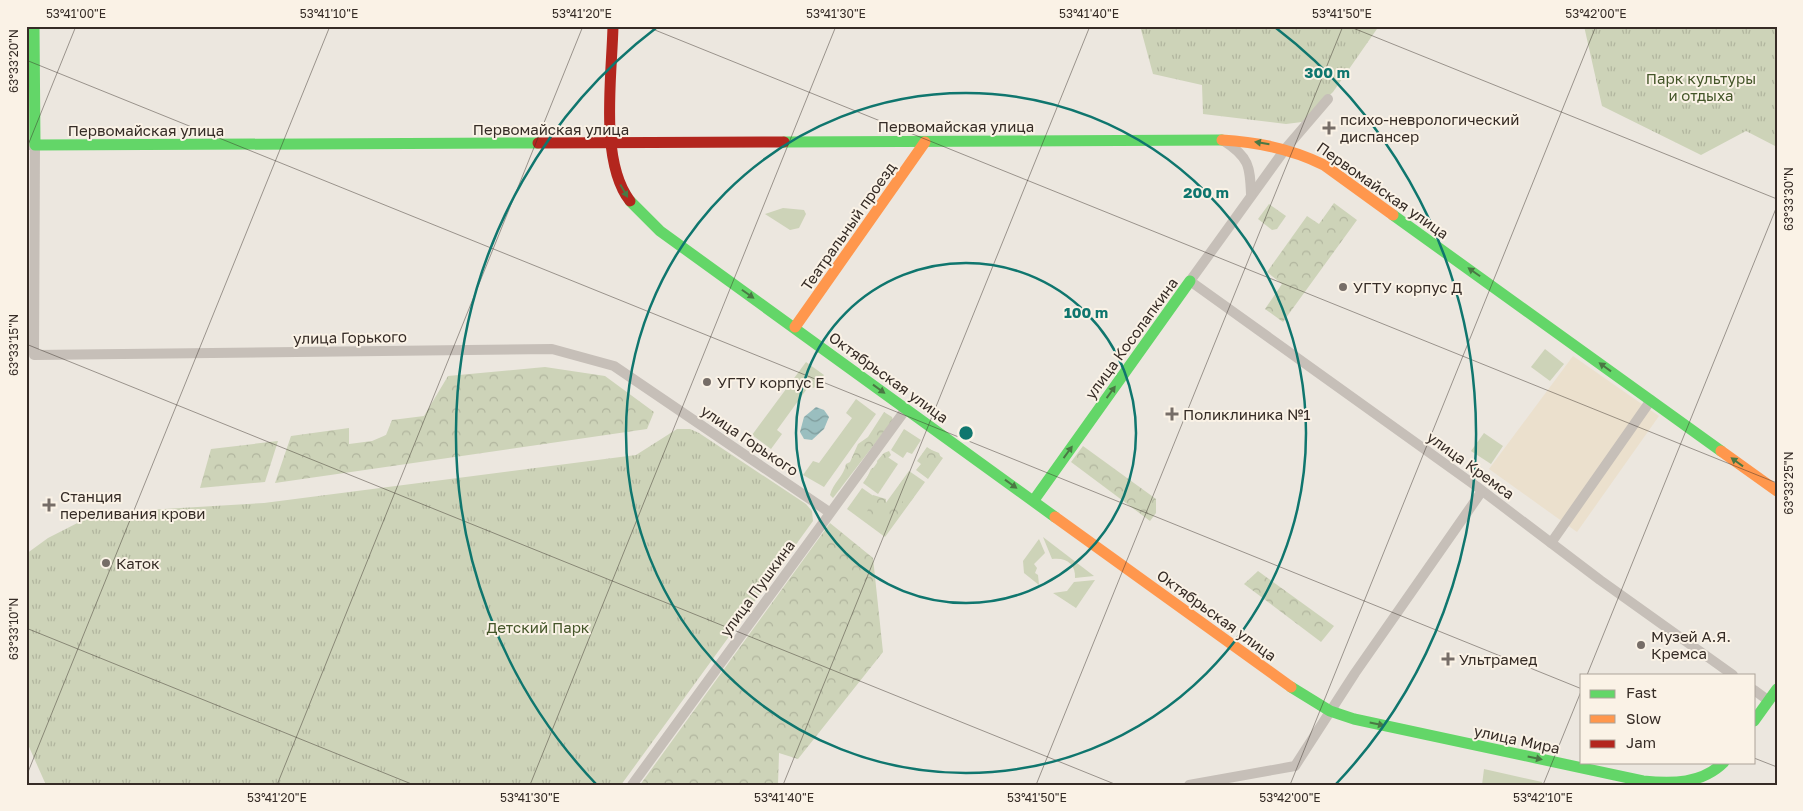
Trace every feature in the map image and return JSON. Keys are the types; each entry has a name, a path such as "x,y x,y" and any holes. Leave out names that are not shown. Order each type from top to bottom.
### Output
{"main road":[{"path":"31,145 34,26"},
{"name":"Октябрьская улица","path":"613,26 612,144 619,184 632,205 660,231 1303,696 1330,711"},
{"name":"Первомайская улица","path":"31,145 1223,140 1260,142 1304,154 1324,165 1777,491"},
{"name":"Театральный проезд","path":"795,327 925,142"},
{"name":"улица Косолапкина","path":"1034,500 1190,281"},
{"path":"1756,718 1777,689"},
{"name":"улица Мира","path":"1330,711 1354,719 1643,782 1666,784 1690,780 1709,774 1722,764"}],"street":[{"name":"улица Косолапкина","path":"1190,281 1286,148 1328,99"},
{"path":"1223,140 1240,151 1250,166 1252,194"},
{"name":"улица Горького","path":"31,145 34,355 552,349 614,366 829,512"},
{"name":"улица Кремса","path":"1190,281 1482,491 1732,674"},
{"path":"1551,543 1651,400"},
{"name":"улица Пушкина","path":"632,785 829,512 906,409"},
{"path":"1189,785 1295,766 1330,711 1482,491"},
{"path":"1756,691 1769,701"}],"green space":[{"path":"1140,26 1379,26 1333,92 1302,122 1286,124 1203,114 1202,85 1153,74"},
{"name":"Парк культуры и отдыха","path":"1584,26 1777,26 1777,147 1746,131 1701,155 1602,106"},
{"path":"1334,203 1357,220 1283,322 1265,309 1282,284 1267,272 1307,216 1319,224"},
{"path":"1269,204 1286,216 1277,229 1272,230 1258,219"},
{"path":"783,208 804,210 806,214 799,228 790,230 765,214"},
{"path":"1545,349 1564,364 1550,381 1531,367"},
{"path":"806,362 824,375 814,388 809,386 777,430 782,434 771,449 752,435"},
{"path":"545,367 605,376 654,412 647,429 275,483 291,436 349,428 349,444 372,441 386,435 392,420 424,416 448,376"},
{"path":"856,399 876,414 824,487 803,475 813,461 819,463 852,418 846,413"},
{"path":"884,412 892,417 893,420 833,498 830,495 831,491 846,464 850,462 858,444 868,437"},
{"name":"Детский Парк","path":"677,429 690,429 699,433 806,504 812,511 813,521 621,785 46,785 26,740 26,554 48,538 97,513 264,503 636,455"},
{"path":"904,429 921,440 912,454 907,452 903,458 891,450"},
{"path":"1484,433 1503,446 1491,464 1471,451"},
{"path":"278,441 265,482 200,488 211,449"},
{"path":"1083,446 1156,499 1156,513 1150,521 1071,462"},
{"path":"927,447 943,458 928,479 916,470 921,464 917,461"},
{"path":"929,449 939,453 941,458 934,462 935,467 932,471 922,465 926,457 922,454"},
{"path":"889,451 891,455 886,460 887,463 883,469 878,470 876,479 871,482 866,480 871,469 878,465 877,461 884,453"},
{"path":"883,454 898,464 878,494 863,483"},
{"path":"909,471 925,482 885,537 847,509 862,488 885,504"},
{"path":"903,480 908,481 914,497 911,501 909,497 900,491 899,485"},
{"path":"873,495 886,499 886,505 894,504 895,497 899,496 904,504 901,514 889,526 882,517 872,516 867,512"},
{"path":"830,523 873,558 883,652 798,759 779,753 778,785 640,785"},
{"path":"1043,537 1094,576 1075,578 1074,569 1069,562 1062,559 1052,559"},
{"path":"1039,539 1045,553 1034,564 1037,568 1035,573 1038,575 1039,585 1024,573 1023,561"},
{"path":"1258,571 1334,626 1321,642 1244,584"},
{"path":"1095,580 1076,608 1053,593 1067,591 1074,582"},
{"path":"1484,769 1542,782 1543,785 1482,785"}],"shaded area":[{"path":"1573,356 1659,416 1577,532 1489,469"}],"water":[{"path":"816,407 824,410 829,417 824,429 812,440 804,439 800,432 804,417"}],"traffic: fast":[{"path":"34,26 35,145 538,143"},
{"path":"784,142 1222,140"},
{"path":"630,201 660,231 1055,517"},
{"path":"1393,215 1721,451"},
{"path":"1034,500 1190,281"},
{"path":"1291,687 1330,711 1354,719 1643,781 1686,781 1706,775 1721,764"},
{"path":"1756,718 1777,689"}],"traffic: slow":[{"path":"1222,140 1249,142 1274,147 1312,159 1324,165 1393,215"},
{"path":"795,327 925,142"},
{"path":"1721,451 1777,491"},
{"path":"1055,517 1291,687"}],"traffic: jam":[{"path":"613,26 610,92 611,141 614,164 620,184 630,201"},
{"path":"538,143 784,142"}],"place":[{"name":"психо-неврологический диспансер","path":"1329,128"},
{"name":"УГТУ корпус Д","path":"1343,287"},
{"name":"УГТУ корпус Е","path":"707,382"},
{"name":"Поликлиника №1","path":"1172,414"},
{"name":"Станция переливания крови","path":"49,505"},
{"name":"Каток","path":"106,563"},
{"name":"Музей А.Я. Кремса","path":"1641,645"},
{"name":"Ультрамед","path":"1448,659"}]}
